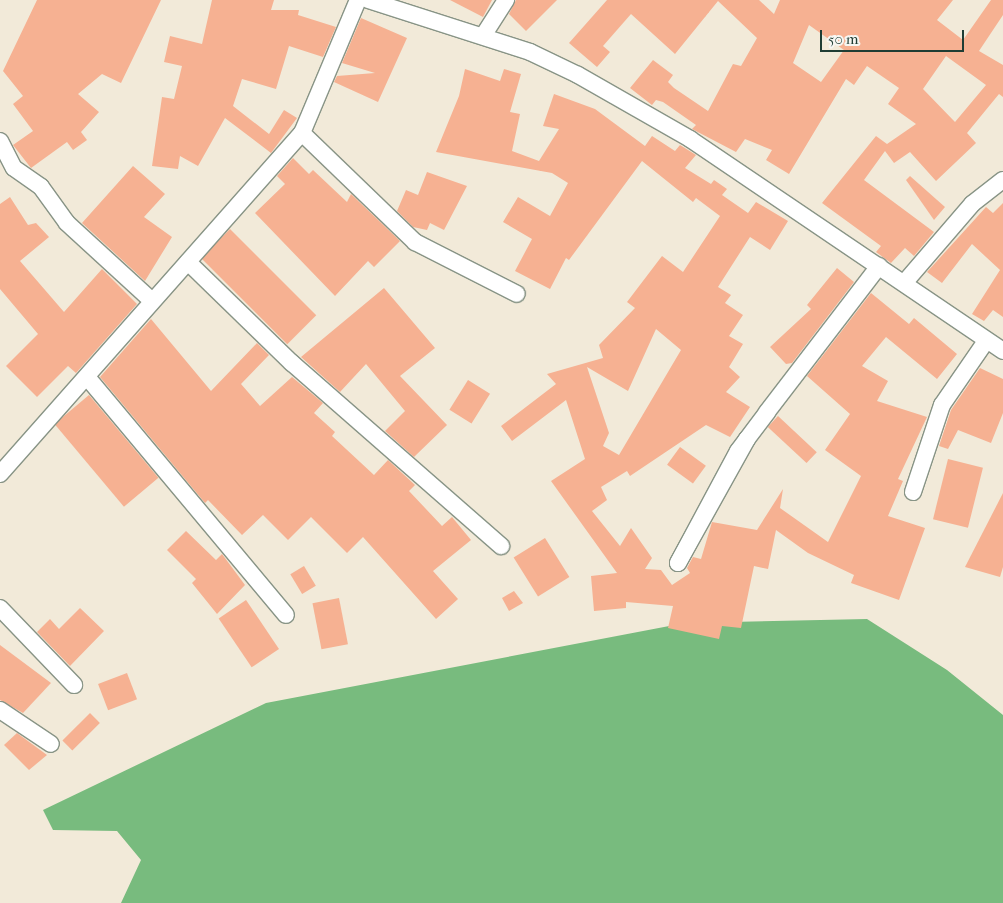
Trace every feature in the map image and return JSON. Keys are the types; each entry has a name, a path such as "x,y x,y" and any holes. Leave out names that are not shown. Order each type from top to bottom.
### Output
{"street":[{"path":"0,474 302,133 358,0"},
{"path":"368,0 483,36 578,75 690,139 905,282 1003,351"},
{"path":"483,36 506,0"},
{"path":"302,133 415,242 518,294"},
{"path":"0,141 14,168 41,187 67,223 152,301"},
{"path":"905,282 972,204 1003,180"},
{"path":"188,262 292,364 501,546"},
{"path":"747,439 678,563 738,451 747,439 879,266"},
{"path":"913,492 942,405 986,340"},
{"path":"87,377 286,615"},
{"path":"0,608 74,685"},
{"path":"0,710 51,744"}],"green space":[{"path":"867,619 947,670 1003,715 1003,903 121,903 141,860 117,831 53,830 43,810 266,703 685,623"}],"building":[{"path":"37,0 161,0 121,83 102,74 78,94 99,112 81,132 87,140 73,150 67,142 31,168 13,145 33,131 13,104 23,96 3,71"},
{"path":"212,0 274,0 271,10 299,10 298,15 336,27 323,57 289,46 276,89 242,79 233,106 269,134 284,110 297,118 271,153 225,118 198,166 180,156 178,169 152,166 162,97 174,99 182,66 164,62 170,36 202,44"},
{"path":"450,0 492,0 483,17"},
{"path":"516,0 557,0 526,31 509,14"},
{"path":"607,0 759,0 774,14 780,0 953,0 937,20 963,40 991,0 1003,0 1003,15 979,51 1003,65 1003,97 999,94 967,133 976,143 936,181 910,152 894,163 885,151 864,180 934,232 914,256 905,248 891,263 876,252 881,246 822,203 876,136 887,144 916,124 888,104 899,88 867,66 854,85 846,79 789,174 766,160 772,150 745,139 736,152 692,129 696,125 663,102 656,100 652,105 630,88 653,60 673,75 668,82 674,88 708,111 733,64 741,66 757,38 718,1 675,54 631,14 603,46 610,52 597,67 569,43","holes":["809,25 844,50 821,82 793,63","946,56 986,85 955,122 923,89"]},
{"path":"361,18 407,38 378,102 334,82 337,76 375,73 342,63"},
{"path":"465,69 500,81 504,69 521,74 510,112 520,114 512,151 539,161 559,129 543,126 554,94 595,109 645,146 652,136 675,151 680,145 696,155 685,168 711,184 714,180 727,189 722,195 748,213 756,202 788,221 770,250 750,237 718,287 731,295 725,303 743,315 729,336 743,344 729,367 740,377 726,392 750,407 730,437 706,425 630,476 627,471 601,487 607,500 592,511 620,546 631,528 652,558 645,569 661,570 672,585 690,573 687,568 693,557 701,559 712,522 757,530 783,489 780,508 828,542 861,476 825,450 850,414 807,376 871,293 909,324 914,318 957,354 937,379 886,337 862,366 888,381 877,401 927,417 898,479 903,481 888,516 925,528 899,600 851,583 854,575 808,553 776,530 768,569 754,566 741,628 722,626 719,639 668,628 673,606 626,602 626,608 594,611 591,576 617,573 551,481 585,459 566,400 512,441 501,426 556,384 547,374 603,358 599,345 635,308 627,302 662,256 683,272 720,216 696,198 693,202 642,161 569,260 566,258 550,289 515,271 532,239 503,222 518,197 550,216 568,183 552,173 436,152 459,96","holes":["656,329 681,350 619,455 603,446 609,433 587,367 628,391"]},
{"path":"293,158 309,174 313,170 347,202 351,194 400,241 374,267 368,261 335,296 255,213 285,184 277,176"},
{"path":"133,166 165,194 144,217 172,237 145,281 82,223"},
{"path":"427,172 467,186 444,230 430,223 427,230 413,227 397,211 406,190 418,195"},
{"path":"910,176 945,207 934,220 906,180"},
{"path":"10,197 28,225 36,223 49,237 20,261 64,312 102,269 137,304 76,373 68,366 37,397 6,366 38,334 0,289 0,204"},
{"path":"1003,203 1003,317 993,310 984,321 972,314 1000,270 972,244 942,283 927,272 986,207 993,213"},
{"path":"230,229 316,315 287,344 201,258"},
{"path":"837,268 854,282 792,363 786,364 770,347 811,309 807,305"},
{"path":"384,288 435,348 400,376 447,425 414,457 385,431 405,411 366,364 340,392 301,357"},
{"path":"151,319 211,391 257,343 269,355 241,384 260,406 292,377 323,403 314,413 335,432 332,436 374,475 388,460 415,485 409,491 442,526 452,517 471,540 433,571 458,599 436,619 363,537 347,553 311,517 288,540 263,515 242,535 208,500 205,503 100,377"},
{"path":"980,368 1003,379 1003,413 991,443 958,430 948,449 939,446 951,410"},
{"path":"468,380 490,394 472,423 449,410"},
{"path":"89,395 158,478 124,507 55,424"},
{"path":"778,416 817,452 807,463 768,427"},
{"path":"680,447 706,466 693,484 667,465"},
{"path":"948,459 983,468 968,528 933,519"},
{"path":"1003,493 1003,567 1000,577 965,567"},
{"path":"186,531 216,560 222,554 245,585 217,614 192,583 196,579 167,550"},
{"path":"545,538 569,577 538,597 514,558"},
{"path":"304,566 316,586 302,594 290,574"},
{"path":"514,591 523,603 509,611 502,598"},
{"path":"339,598 348,644 321,649 312,603"},
{"path":"246,600 279,649 252,667 219,618"},
{"path":"80,608 104,631 70,666 37,632 50,619 59,629"},
{"path":"0,645 51,683 23,713 0,700"},
{"path":"127,673 137,699 108,710 98,684"},
{"path":"90,713 100,723 72,750 62,741"},
{"path":"17,733 47,755 29,770 4,745"}]}
